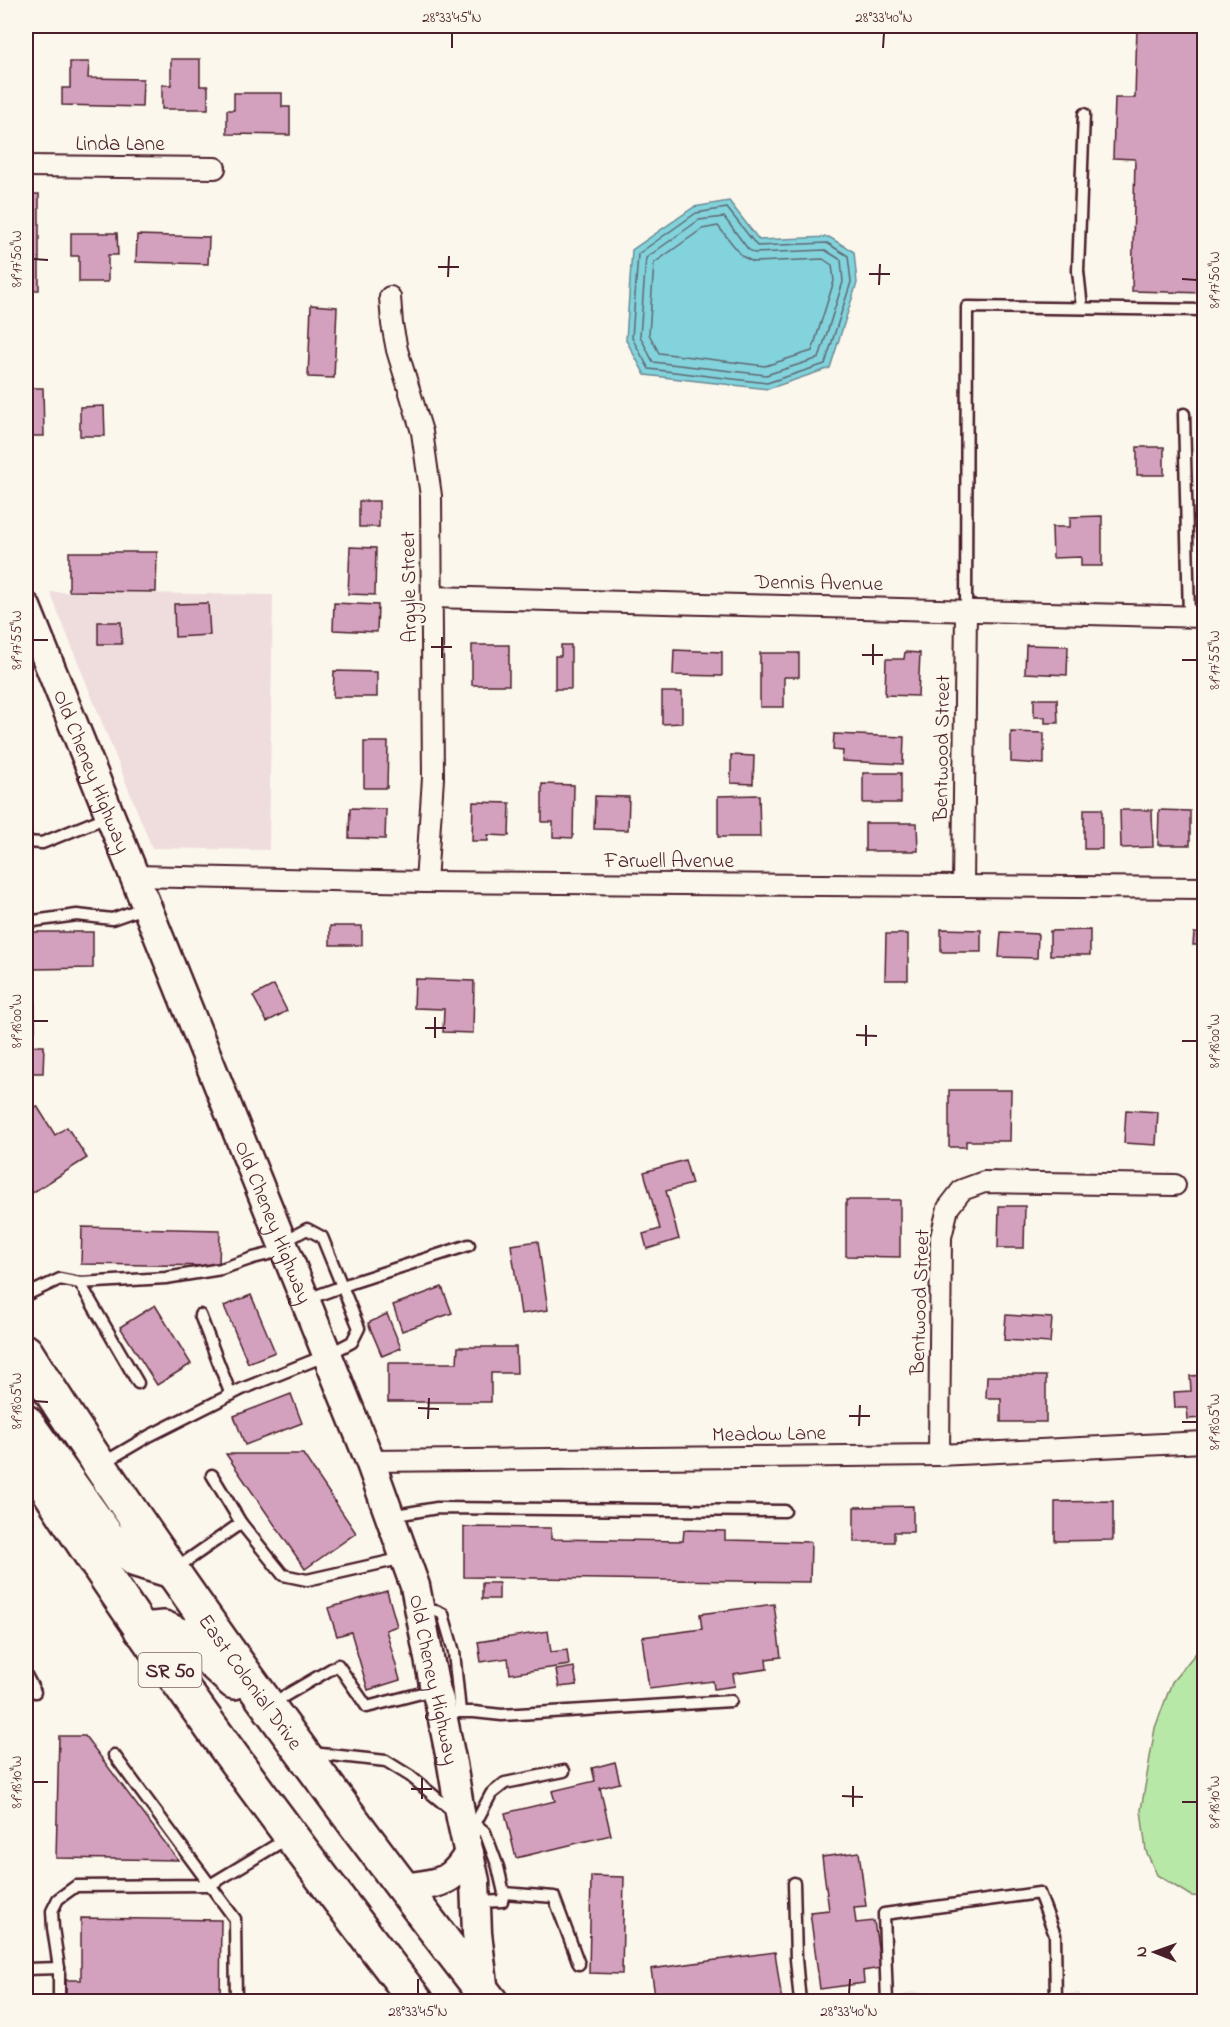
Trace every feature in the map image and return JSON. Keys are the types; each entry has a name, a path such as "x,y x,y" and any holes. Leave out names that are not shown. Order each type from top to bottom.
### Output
{"highway":[{"name":"East Colonial Drive","path":"26,1352 172,1571 268,1706 402,1888 488,1997"},
{"path":"26,1422 107,1536 136,1560 172,1571"},
{"name":"SR 50","path":"26,1455 72,1528 141,1629 322,1879 417,2001"},
{"path":"141,1629 164,1628 186,1638 294,1742"}],"street":[{"name":"Linda Lane","path":"26,166 215,168"},
{"name":"Argyle Street","path":"390,297 397,350 422,432 431,496 433,778 426,882"},
{"name":"Dennis Avenue","path":"432,597 1197,617"},
{"name":"Old Cheney Highway","path":"26,607 370,1461 415,1586 419,1611 446,1704 468,1821 469,1853 476,1881 477,1933 488,1997"},
{"name":"Bentwood Street","path":"963,886 966,610"},
{"name":"Farwell Avenue","path":"134,876 426,882 1204,888"},
{"name":"Bentwood Street","path":"939,1455 941,1237 948,1208 962,1190 984,1182 1175,1185"},
{"name":"Meadow Lane","path":"370,1461 939,1455 1204,1442"},
{"path":"402,1888 445,1880 454,1875 469,1853"}],"lane":[{"path":"1082,308 1078,271 1084,114"},
{"path":"966,610 967,307 1204,310"},
{"path":"1184,414 1197,617"},
{"path":"26,842 42,843 110,816"},
{"path":"26,922 77,915 112,919 146,907"},
{"path":"26,1295 60,1279 80,1283 166,1278 221,1269 284,1246 307,1230 322,1237 359,1328 352,1342 327,1355 231,1395 149,1436 100,1465"},
{"path":"305,1300 469,1245"},
{"path":"80,1283 138,1383"},
{"path":"200,1315 231,1395"},
{"path":"212,1475 241,1523 283,1575 308,1580 405,1558"},
{"path":"390,1516 437,1508 785,1511"},
{"path":"172,1571 241,1523"},
{"path":"268,1706 338,1665 367,1707 446,1704 502,1715 731,1701"},
{"path":"26,1674 35,1692"},
{"path":"294,1742 386,1761 485,1832 498,1867 504,1893 502,1900 477,1902"},
{"path":"114,1755 235,1919 236,2001"},
{"path":"468,1821 491,1794 505,1783 564,1772"},
{"path":"59,2001 52,1911 58,1899 76,1886 210,1884 291,1836"},
{"path":"794,1883 796,1959 800,2001"},
{"path":"504,1893 554,1897 579,1964"},
{"path":"888,2001 884,1914 1039,1893 1055,1935 1056,2001"},
{"path":"26,1969 58,1968"}],"shaded area":[{"path":"50,592 273,595 269,850 152,848"},
{"path":"912,1992 1080,1993 1080,2002 882,2002"}],"green space":[{"path":"1204,1643 1204,1897 1191,1896 1157,1875 1146,1851 1141,1810 1155,1728 1172,1682"}],"water":[{"path":"729,201 759,240 829,237 854,252 857,283 830,368 768,389 645,375 626,340 632,250 694,207"}],"building":[{"path":"1137,26 1204,26 1204,293 1132,291 1135,159 1113,158 1115,98 1135,98"},
{"path":"171,59 200,59 200,86 208,86 208,109 162,109 162,85 171,85"},
{"path":"70,62 89,62 88,78 143,79 142,107 62,105 62,88 70,88"},
{"path":"234,93 282,93 282,107 290,107 290,135 227,134 227,110 234,110"},
{"path":"26,194 39,194 39,290 26,290"},
{"path":"71,233 117,233 118,255 108,255 108,282 79,282 79,256 71,256"},
{"path":"137,235 209,237 208,264 136,262"},
{"path":"311,305 337,307 334,378 308,377"},
{"path":"26,388 43,388 44,436 26,436"},
{"path":"104,406 105,436 80,436 80,407"},
{"path":"1137,447 1164,447 1164,475 1137,475"},
{"path":"359,501 379,501 379,527 359,527"},
{"path":"1102,516 1102,566 1081,566 1081,557 1053,558 1052,527 1070,527 1070,517"},
{"path":"350,547 376,548 375,595 348,594"},
{"path":"69,552 157,552 156,592 69,591"},
{"path":"208,603 210,635 175,637 174,604"},
{"path":"334,603 378,605 377,632 333,630"},
{"path":"98,622 121,622 122,644 98,644"},
{"path":"472,645 509,645 509,685 472,685"},
{"path":"561,645 571,645 571,689 555,689 555,656 561,656"},
{"path":"1026,645 1068,646 1067,675 1025,673"},
{"path":"674,650 722,652 722,676 673,675"},
{"path":"905,652 920,653 918,696 885,695 886,659 904,659"},
{"path":"760,653 799,653 799,677 784,677 784,707 760,707"},
{"path":"334,671 377,672 377,697 333,697"},
{"path":"662,692 682,692 682,723 662,724"},
{"path":"1034,699 1057,699 1058,723 1045,723 1045,717 1034,717"},
{"path":"1011,732 1044,733 1044,764 1011,762"},
{"path":"834,734 904,737 903,764 842,761 843,751 833,750"},
{"path":"364,742 388,742 387,788 364,788"},
{"path":"731,755 754,756 753,784 731,783"},
{"path":"863,773 901,773 901,803 863,803"},
{"path":"542,784 574,785 573,838 553,837 553,822 542,822"},
{"path":"759,795 760,837 718,837 718,796"},
{"path":"595,796 629,797 628,830 594,829"},
{"path":"473,802 510,803 509,836 488,835 488,841 472,841"},
{"path":"350,808 386,809 385,839 349,838"},
{"path":"1084,809 1102,809 1102,849 1084,849"},
{"path":"1120,810 1152,810 1153,847 1121,848"},
{"path":"1159,810 1190,811 1190,845 1158,845"},
{"path":"865,823 917,823 918,851 865,851"},
{"path":"330,926 362,926 362,945 330,945"},
{"path":"941,929 981,930 981,952 941,952"},
{"path":"1090,930 1090,955 1050,955 1050,931"},
{"path":"26,932 93,932 93,968 34,969 35,1031 26,1031"},
{"path":"1001,932 1038,934 1037,958 999,957"},
{"path":"1194,933 1204,934 1204,945 1193,945"},
{"path":"886,934 908,934 908,980 885,980"},
{"path":"415,979 474,981 473,1033 443,1032 444,1009 414,1008"},
{"path":"274,985 287,1011 267,1022 253,996"},
{"path":"1199,1011 1204,1011 1204,1031 1199,1031"},
{"path":"26,1046 44,1046 43,1073 26,1073"},
{"path":"949,1090 1011,1090 1010,1141 966,1141 966,1147 949,1147"},
{"path":"37,1106 55,1135 67,1127 87,1158 29,1195 26,1191 26,1114"},
{"path":"1126,1110 1158,1112 1156,1145 1124,1143"},
{"path":"685,1160 692,1184 666,1191 679,1239 647,1249 643,1234 660,1229 644,1172"},
{"path":"846,1200 900,1200 900,1257 846,1256"},
{"path":"999,1206 1025,1206 1024,1248 998,1248"},
{"path":"82,1227 220,1230 219,1266 81,1264"},
{"path":"538,1241 548,1310 521,1314 511,1245"},
{"path":"442,1287 452,1313 402,1331 393,1305"},
{"path":"251,1295 275,1352 248,1363 224,1306"},
{"path":"155,1305 191,1364 157,1385 120,1327"},
{"path":"387,1314 401,1348 382,1356 368,1323"},
{"path":"1006,1315 1052,1318 1050,1343 1004,1340"},
{"path":"458,1347 516,1347 517,1373 491,1373 491,1402 388,1402 388,1363 457,1363"},
{"path":"1204,1375 1204,1418 1188,1419 1187,1408 1175,1408 1174,1392 1191,1391 1190,1376"},
{"path":"987,1376 1046,1376 1046,1422 1001,1422 1001,1398 986,1398"},
{"path":"291,1394 302,1423 245,1445 234,1416"},
{"path":"226,1454 303,1454 356,1533 305,1569"},
{"path":"1113,1501 1113,1540 1055,1541 1055,1502"},
{"path":"913,1506 913,1532 894,1532 894,1542 854,1542 854,1507"},
{"path":"464,1527 551,1528 551,1539 683,1541 684,1530 725,1531 725,1540 811,1542 810,1582 464,1577"},
{"path":"482,1583 499,1583 499,1599 482,1599"},
{"path":"387,1591 397,1626 386,1630 400,1680 368,1690 351,1632 337,1636 328,1608"},
{"path":"774,1604 781,1657 766,1659 767,1669 733,1674 735,1686 714,1689 713,1681 649,1689 642,1637 702,1629 700,1614"},
{"path":"548,1631 551,1652 567,1650 569,1665 510,1674 508,1658 481,1662 478,1642"},
{"path":"574,1667 577,1685 559,1687 556,1670"},
{"path":"59,1736 85,1736 178,1860 56,1858"},
{"path":"615,1762 620,1783 600,1788 611,1835 516,1858 505,1813 555,1801 552,1791 595,1781 592,1768"},
{"path":"859,1852 866,1906 854,1907 856,1923 874,1921 881,1968 863,1971 864,1983 820,1989 810,1912 829,1910 822,1857"},
{"path":"591,1876 624,1877 622,1974 589,1973"},
{"path":"81,1918 221,1920 220,2002 66,2002 66,1980 81,1980"},
{"path":"775,1952 782,2001 656,2002 651,1969"}]}
